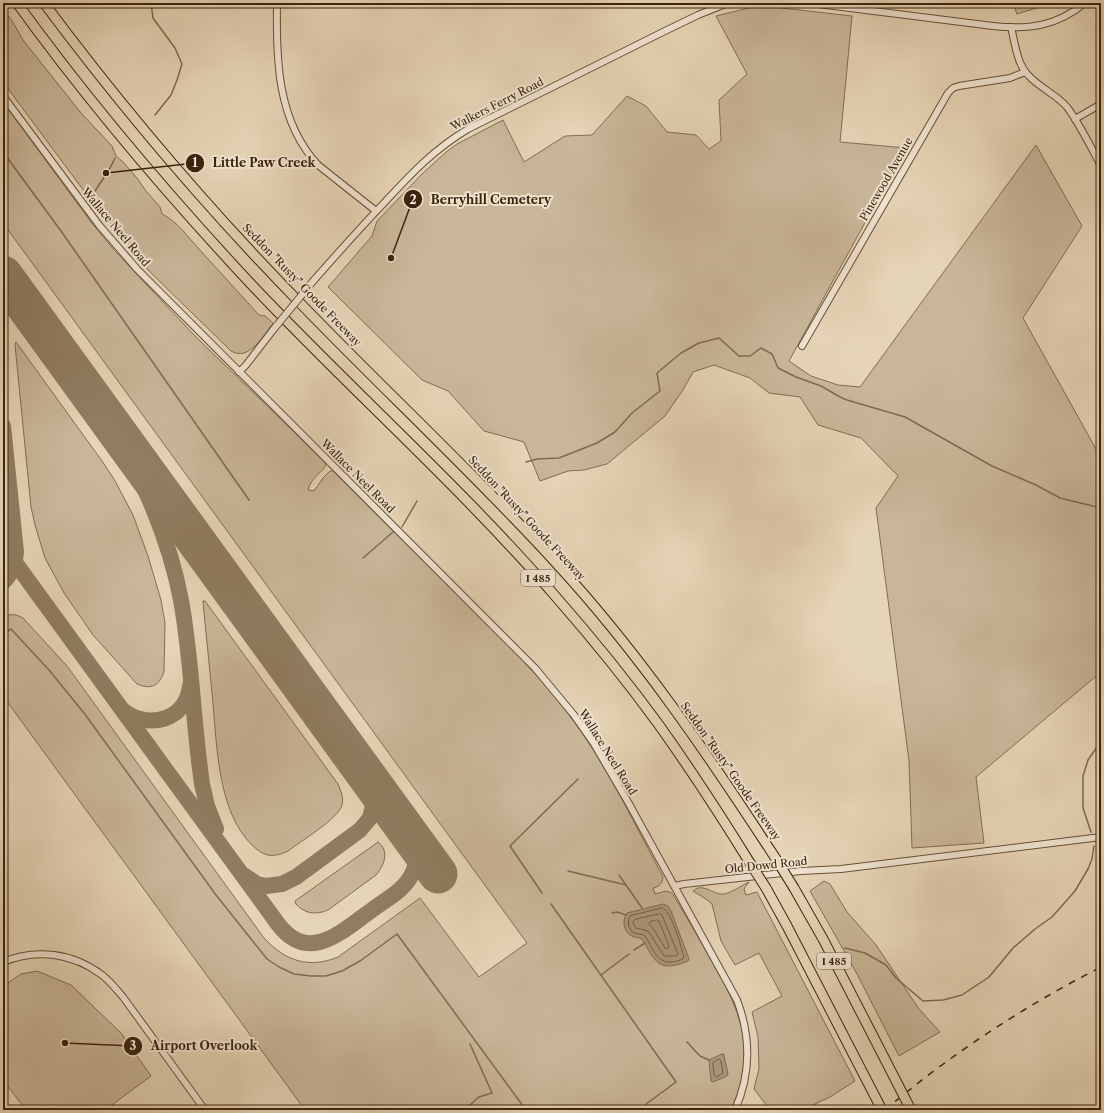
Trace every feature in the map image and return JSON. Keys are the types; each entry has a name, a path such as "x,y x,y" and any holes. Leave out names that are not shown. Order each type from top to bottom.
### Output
{"highway":[{"name":"I 485","path":"17,3 65,67 127,143 206,234 251,284 476,510 556,597 623,679 658,724 766,888 882,1110"},
{"name":"Seddon \"Rusty\" Goode Freeway","path":"44,3 147,134 247,247 301,304 504,508 557,564 592,604 627,648 726,782 794,888 826,946 911,1110"}],"street":[{"path":"277,3 278,72 285,104 296,131 306,149 318,165 376,211"},
{"name":"Walkers Ferry Road","path":"239,372 314,280 376,211 424,161 450,139 667,30 728,3"},
{"path":"810,3 1011,27 1030,27 1052,22 1065,16 1085,3"},
{"path":"1011,27 1020,62 1025,72 1066,106 1075,119 1101,166"},
{"name":"Pinewood Avenue","path":"802,346 948,93 959,86 1010,78 1025,72"},
{"name":"Wallace Neel Road","path":"3,96 118,249 548,682 574,714 593,742 675,886"},
{"path":"1075,119 1101,104"},
{"name":"Old Dowd Road","path":"675,886 801,871 841,869 1101,836"},
{"path":"675,886 733,990 744,1018 747,1036 748,1064 742,1095 735,1110"},
{"path":"3,962 24,955 39,953 56,955 89,966 102,975 123,997 205,1110"}],"shaded area":[{"path":"1013,3 1053,3 1017,14"},
{"path":"757,6 852,16 840,142 906,148 789,361 811,376 838,385 860,387 1036,145 1082,226 1023,318 1101,458 1101,672 976,777 984,843 912,848 909,761 876,508 898,476 861,438 818,425 800,397 769,393 750,378 714,365 693,372 683,390 665,416 607,464 584,470 568,471 540,481 524,442 484,431 448,391 422,380 328,287 372,236 377,221 422,174 457,144 503,120 524,162 565,136 592,135 627,96 646,106 667,132 696,135 709,149 721,141 719,100 747,74 716,16"},
{"path":"3,10 11,19 23,40 81,113 112,146 116,156 137,178 160,207 162,214 173,221 182,230 259,315 265,316 273,323 261,340 250,350 244,353 231,351 149,271 107,222 3,82"},
{"path":"3,102 91,222 114,250 196,337 326,463 323,469 312,481 308,490 314,491 323,478 330,471 333,471 523,661 551,692 576,725 611,779 663,877 660,884 653,888 655,894 666,891 672,893 731,997 741,1027 745,1059 742,1080 731,1110 305,1110 3,696 3,616 13,615 23,618 67,666 264,938 272,946 289,957 298,961 317,962 327,961 338,957 420,898 479,977 527,943 3,223"},
{"path":"16,342 102,461 114,479 133,515 148,556 161,600 165,623 164,672 160,681 154,686 146,687 137,684 93,635 64,593 45,558 31,507 15,345"},
{"path":"203,601 205,601 338,784 341,792 343,800 342,805 334,817 288,851 278,855 265,854 253,846 241,831 232,814 225,795 217,753"},
{"path":"378,842 382,846 385,854 383,863 376,875 328,910 319,913 311,913 303,910 296,904 295,901"},
{"path":"824,881 830,884 847,912 876,945 919,1009 940,1032 899,1056 856,972 810,891"},
{"path":"749,882 744,889 746,895 757,892 855,1081 830,1097 802,1110 779,1110 767,1106 754,1089 759,1069 758,1037 752,1012 782,996 759,953 735,965 721,941 712,904 693,891 703,888 723,894"},
{"path":"37,971 71,985 121,1033 151,1076 105,1110 26,1110 3,1080 3,986 21,974"}],"water":[{"path":"663,904 668,906 671,911 689,959 688,961 670,966 659,963 651,954 642,939 633,937 627,932 624,926 624,919 627,913"},
{"path":"724,1054 728,1074 727,1076 713,1082 711,1081 709,1060"}],"waterway":[{"path":"151,3 153,18 175,48 182,64 171,95 155,115"},
{"path":"3,152 61,231 249,500"},
{"path":"95,191 115,158"},
{"path":"526,462 537,459 559,458 597,443 615,432 632,413 660,391 657,373 681,353 699,343 719,338 739,356 750,356 761,348 772,354 778,368 796,377 821,386 847,400 905,417 992,466 1036,485 1060,498 1101,508"},
{"path":"402,527 417,501"},
{"path":"363,558 393,532"},
{"path":"3,634 11,629 49,670 84,713 216,895 267,959 294,974 326,976 342,971 360,961 397,934 526,1110"},
{"path":"1101,649 1101,661"},
{"path":"1091,832 1083,808 1083,776 1088,760 1097,747 1101,731"},
{"path":"542,893 510,846 578,779"},
{"path":"845,948 865,953 886,965 896,978 923,1001 943,1000 962,995 989,977 1013,948 1052,917 1075,891 1088,869 1092,859 1094,846"},
{"path":"568,871 626,885"},
{"path":"619,875 642,908"},
{"path":"551,904 676,1082 638,1110"},
{"path":"612,913 617,912 626,915"},
{"path":"634,950 645,943"},
{"path":"601,975 629,954"},
{"path":"687,1042 700,1056 709,1060"},
{"path":"464,1110 479,1097 492,1093 470,1044"}],"taxiway":[{"path":"3,426 16,552 15,561 9,576 3,582"},
{"path":"114,427 154,511 170,554 176,577 188,646 196,738 202,784 207,806 216,829"},
{"path":"3,546 278,924 290,936 302,942 313,943 325,940 349,927 399,891 414,871 416,851 411,836"},
{"path":"124,711 134,717 144,720 165,718 174,714 182,707 187,698 190,686"},
{"path":"245,876 257,884 266,886 282,884 296,877 360,830 370,818 374,801 372,787 363,770"}],"runway":[{"path":"3,275 438,874"}],"railway":[{"path":"884,1110 935,1070 980,1038 1060,989 1101,967"}],"place":[{"name":"Little Paw Creek","path":"106,173"},
{"name":"Berryhill Cemetery","path":"391,258"},
{"name":"Airport Overlook","path":"65,1043"}]}
